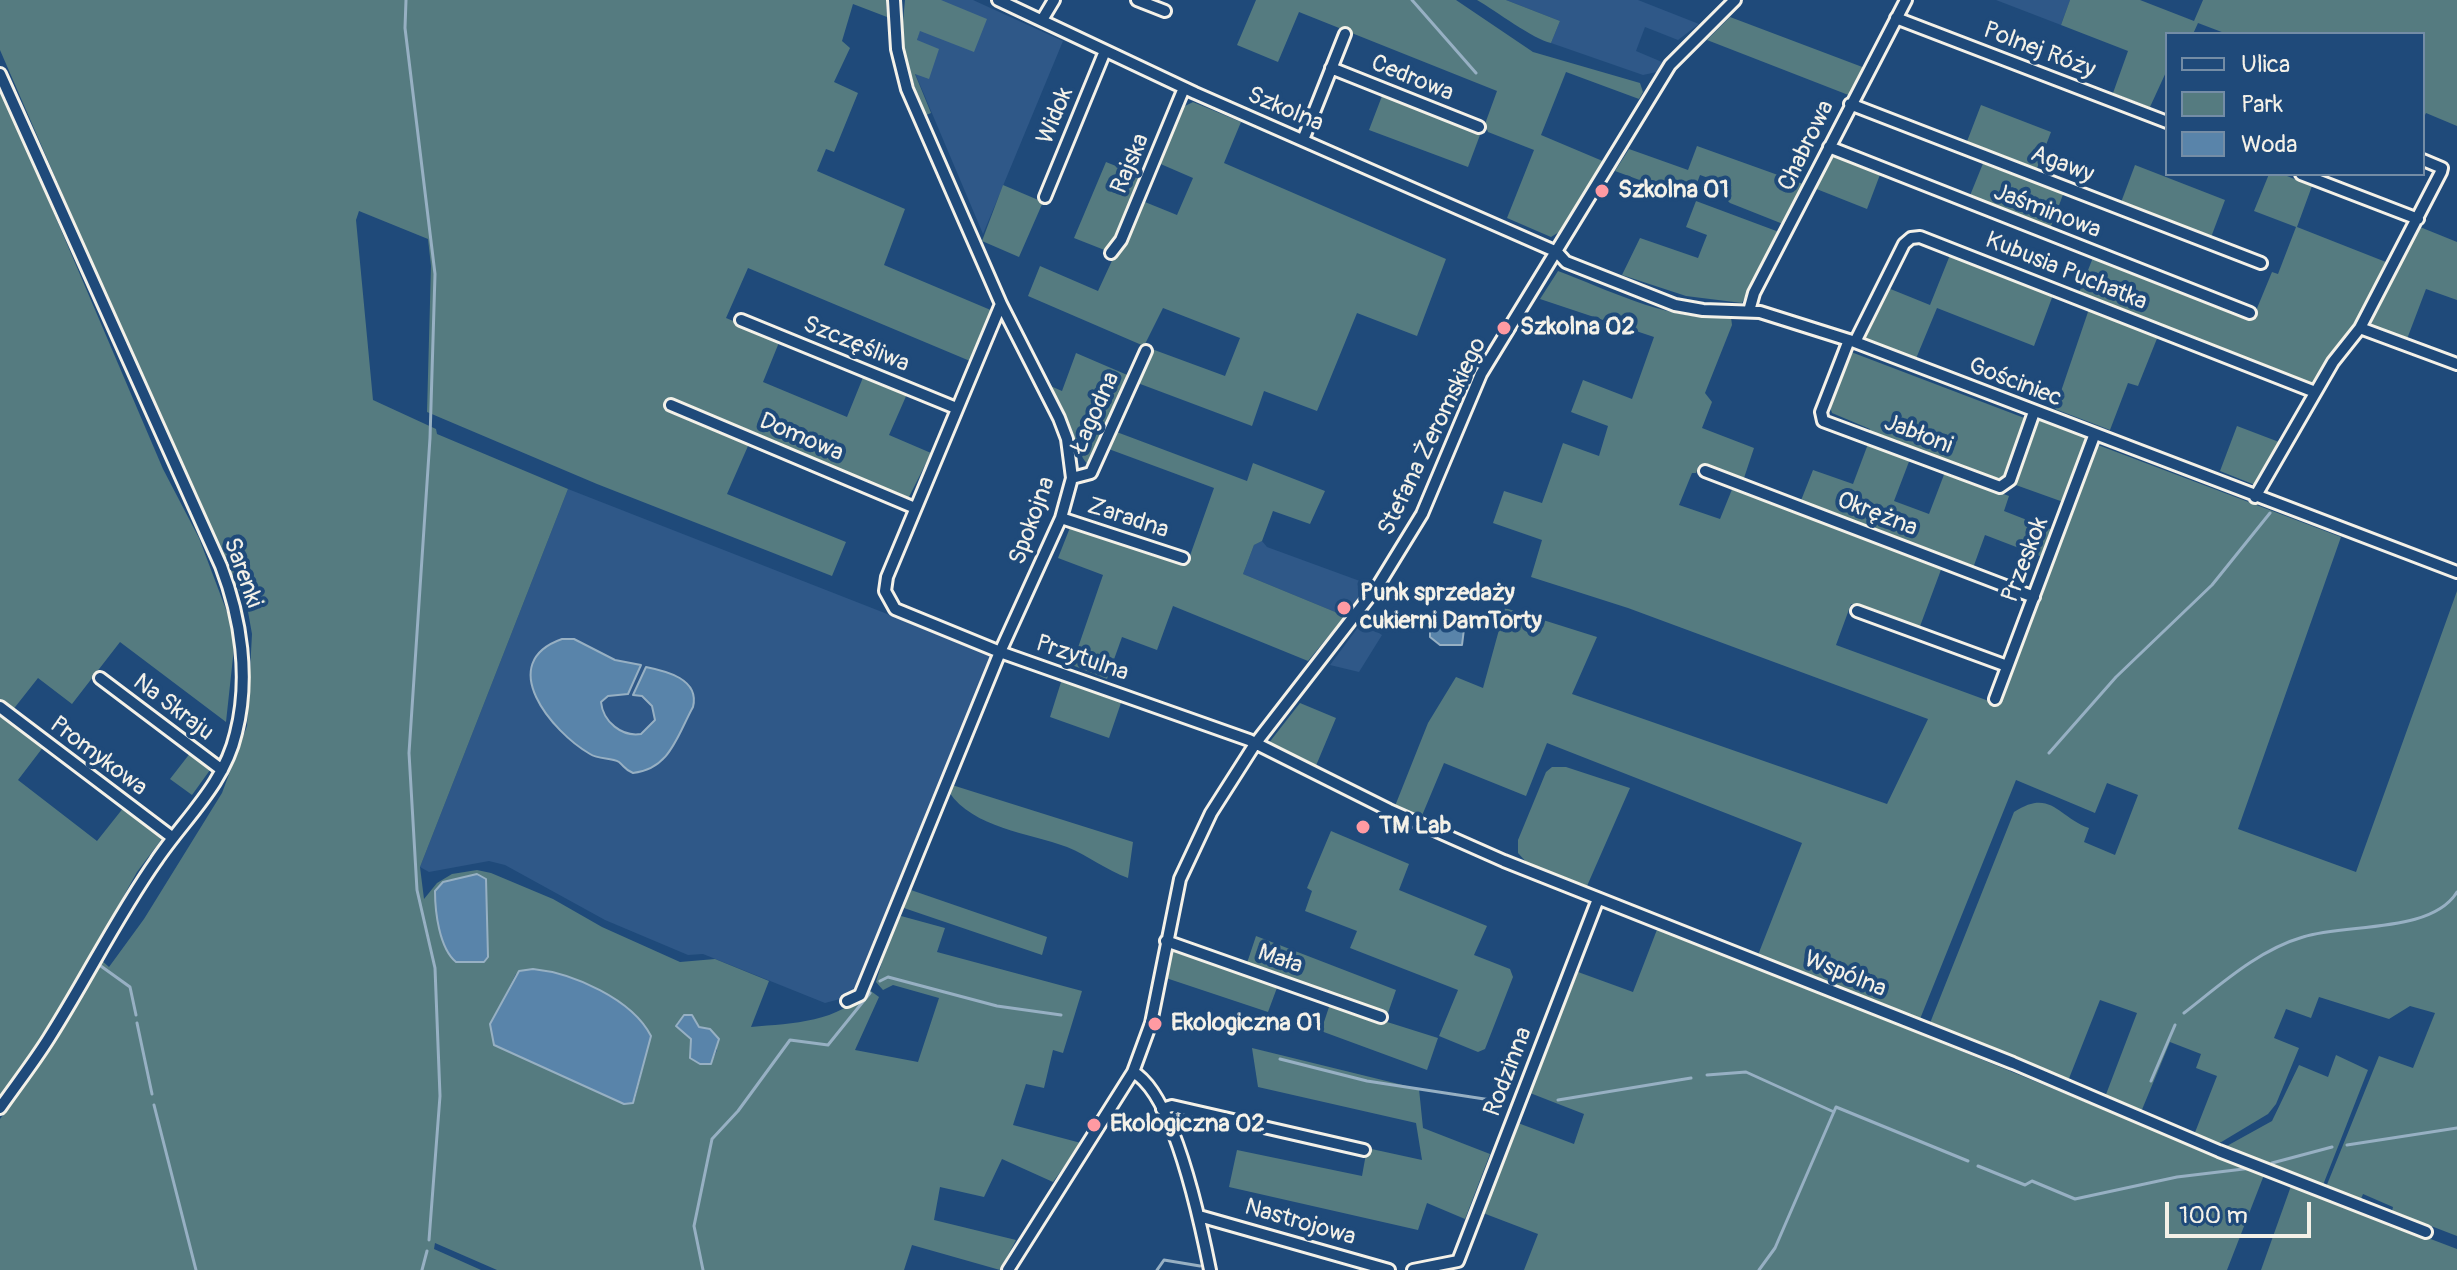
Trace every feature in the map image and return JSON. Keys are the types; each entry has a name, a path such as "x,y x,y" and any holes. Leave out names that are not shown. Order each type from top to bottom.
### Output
{"street":[{"name":"Spokojna","path":"847,1001 860,995 1000,652 1061,518 1072,478 1067,439 1059,418 1001,304 902,77 894,0"},
{"name":"Szkolna","path":"998,0 1184,88 1557,252"},
{"path":"1042,20 1054,0"},
{"path":"1137,0 1165,11"},
{"name":"Stefana Żeromskiego","path":"1008,1270 1133,1072 1151,1023 1178,889 1193,847 1255,744 1379,584 1422,514 1481,374 1670,65 1735,0"},
{"name":"Chabrowa","path":"1749,311 1754,293 1906,0"},
{"name":"Polnej Róży","path":"1896,18 2165,121"},
{"path":"1303,140 1345,34"},
{"name":"Widok","path":"1045,197 1105,51"},
{"name":"Cedrowa","path":"1331,68 1479,127"},
{"name":"Sarenki","path":"0,74 232,594 239,619 240,708 236,736 222,770 110,933 48,1039 0,1108"},
{"name":"Rajska","path":"1111,253 1121,240 1184,88"},
{"name":"Agawy","path":"1850,104 2261,263"},
{"name":"Jaśminowa","path":"1829,147 2250,313"},
{"path":"2255,497 2338,353 2360,328 2418,219 2442,168 2425,161"},
{"path":"2306,176 2418,219"},
{"name":"Kubusia Puchatka","path":"1852,341 1904,244 1911,238 1920,237 2315,392"},
{"name":"Gościniec","path":"1557,252 1566,262 1675,305 1703,310 1749,311 1852,341 2094,436 2457,572"},
{"path":"915,508 1001,304"},
{"name":"Szczęśliwa","path":"741,320 956,408"},
{"path":"2360,328 2457,364"},
{"name":"Jabłoni","path":"1852,341 1821,412 1823,421 2000,487 2010,480 2034,412"},
{"name":"Łagodna","path":"1072,478 1091,473 1146,351"},
{"name":"Domowa","path":"671,405 915,508"},
{"name":"Przeskok","path":"1995,699 2094,436"},
{"name":"Okrężna","path":"1705,471 2034,597"},
{"name":"Przytulna","path":"915,508 884,584 887,599 895,609 1000,652 1255,744"},
{"name":"Zaradna","path":"1061,518 1183,558"},
{"path":"1857,611 2007,666"},
{"name":"Na Skraju","path":"100,678 222,770"},
{"name":"Promykowa","path":"0,707 173,838"},
{"name":"Wspólna","path":"1255,744 1389,810 1598,899 2013,1063 2219,1151 2426,1232"},
{"name":"Rodzinna","path":"1462,1265 1598,899"},
{"name":"Mała","path":"1166,941 1381,1017"},
{"path":"1133,1072 1150,1083 1162,1109 1199,1216 1210,1270"},
{"path":"1162,1109 1172,1106 1364,1150"},
{"name":"Nastrojowa","path":"1199,1216 1389,1270"},
{"path":"1413,1270 1462,1265"}],"shaded area":[{"path":"928,0 973,0 1063,41 983,234 915,73 917,40"},
{"path":"1506,0 1638,0 1699,24 1678,40 1645,27 1636,51 1662,62 1657,72 1643,75 1551,43 1560,21"},
{"path":"1996,0 2070,0 2061,25"},
{"path":"568,489 992,655 851,996 825,1003 703,954 688,955 605,920 505,865 489,861 429,872 420,867"},
{"path":"1262,541 1267,547 1368,584 1345,616 1243,574 1254,545"},
{"path":"1362,622 1382,635 1359,672 1330,665"}],"green space":[{"path":"0,0 886,0 887,17 853,4 842,41 850,48 834,82 858,93 834,152 826,149 817,171 905,209 884,265 993,311 970,361 748,268 726,318 780,340 763,382 847,417 864,375 907,394 889,435 931,453 903,509 748,446 727,494 846,542 832,576 597,484 427,412 431,266 428,239 359,211 356,220 373,400 436,429 437,434 568,489 420,867 424,899 437,883 452,874 477,870 553,899 602,927 680,962 715,959 769,981 751,1027 829,1015 843,1009 868,989 879,997 855,1050 918,1062 939,998 893,985 883,990 876,982 889,939 901,916 945,928 937,952 1082,991 1063,1053 1053,1050 1044,1088 1026,1084 1013,1125 1081,1143 1053,1182 1002,1159 984,1197 940,1187 934,1220 1016,1240 1000,1270 912,1245 904,1270 497,1270 435,1243 434,1249 481,1270 0,1270 0,1119 33,1073 101,960 109,967 144,919 222,793 247,726 252,634 247,606 211,537 0,50","holes":["438,886 486,886 487,959 481,962 447,950 437,917","524,970 543,972 578,981 609,999 638,1022 651,1036 635,1099 624,1104 494,1045 490,1024 516,974","687,1015 699,1027 710,1029 717,1050 711,1064 677,1023"]},
{"path":"905,0 941,0 987,19 974,52 920,31 917,40 939,49 929,79 915,74 931,113 924,116 901,43"},
{"path":"1256,0 1456,0 1533,52 1640,83 1643,92 1639,99 1566,72 1541,135 1605,162 1564,229 1551,237 1507,218 1534,150 1488,132 1485,124 1497,91 1299,12 1278,62 1237,45"},
{"path":"1477,0 1506,0 1560,21 1551,43 1525,31"},
{"path":"2070,0 2140,0 2194,21 2203,0 2457,0 2457,126 2425,115 2425,32 2222,32 2198,23 2194,32 2165,32 2165,74 2150,107 2113,93 2128,51 2061,25"},
{"path":"1730,17 1865,68 1851,96 1707,40"},
{"path":"0,87 163,469 199,538 230,620 234,648 226,722 120,642 72,704 38,678 12,711 0,702"},
{"path":"1382,96 1480,135 1468,167 1369,130"},
{"path":"1193,102 1241,122 1224,163 1446,259 1417,336 1357,313 1317,411 1264,391 1252,426 1135,382 1149,348 1225,376 1240,338 1163,308 1144,346 1028,296 1040,266 1098,291 1140,200 1177,215 1193,178 1156,162 1179,109"},
{"path":"1981,105 2051,132 2036,171 1966,144"},
{"path":"1697,146 1803,184 1783,224 1730,203 1727,200 1731,186 1700,175 1691,199 1615,171 1629,149 1688,170"},
{"path":"1836,155 1881,172 1867,209 1814,188 1829,158"},
{"path":"1984,161 2064,192 2050,229 1969,198"},
{"path":"1106,162 1143,177 1118,236 1107,251 1074,238"},
{"path":"2135,165 2225,200 2210,240 2120,205"},
{"path":"2268,176 2287,176 2312,186 2297,227 2391,264 2358,323 2312,384 2079,293 2094,255 2253,318 2272,272 2278,274 2296,227 2254,211"},
{"path":"1003,185 1043,202 1019,257 982,241"},
{"path":"1696,201 1779,232 1742,303 1686,296 1622,275 1640,238 1698,258 1707,235 1686,227"},
{"path":"2420,227 2457,242 2457,300 2426,289 2407,339 2373,327 2370,319"},
{"path":"1950,255 2053,295 2034,346 1937,308 1915,361 1862,340 1888,288 1930,305"},
{"path":"1558,271 1665,310 1709,318 1731,317 1732,325 1705,393 1712,402 1702,428 1754,448 1743,481 1699,465 1696,473 1692,473 1679,505 1720,519 1733,487 1942,567 1919,629 1851,604 1836,645 1997,704 2098,445 2341,537 2238,829 2356,872 2457,591 2457,1236 2392,1211 2393,1207 2363,1194 2361,1199 2326,1187 2379,1056 2413,1068 2435,1013 2410,1006 2389,1019 2319,997 2311,1018 2286,1009 2274,1038 2299,1048 2276,1104 2268,1114 2218,1144 2194,1135 2217,1076 2196,1068 2201,1054 2170,1042 2141,1112 2105,1097 2137,1013 2100,1000 2068,1081 1930,1023 2014,812 2037,803 2054,807 2089,828 2084,842 2115,855 2138,795 2107,783 2095,813 2016,780 1920,1019 1758,955 1802,843 1547,743 1526,796 1444,763 1421,818 1395,806 1428,723 1456,677 1483,688 1505,608 1597,637 1572,694 1887,804 1928,719 1628,608 1531,577 1542,540 1493,523 1504,491 1542,503 1563,443 1599,456 1608,426 1571,412 1583,380 1632,399 1654,337 1540,299"},
{"path":"2089,309 2158,336 2138,386 2128,383 2110,430 2055,409"},
{"path":"1851,352 2027,419 2004,481 1999,483 1869,433 1870,429 1832,413 1829,404"},
{"path":"1076,353 1132,377 1089,465 1074,441 1048,385 1062,391"},
{"path":"2038,419 2085,435 2088,441 2066,503 2013,484"},
{"path":"2237,426 2279,442 2255,485 2220,471"},
{"path":"1114,431 1247,481 1253,463 1325,491 1310,524 1273,511 1262,541 1254,545 1243,574 1345,616 1308,661 1173,606 1157,650 1122,637 1107,679 1072,665 1103,575 1058,558 1071,525 1187,564 1214,488 1106,448"},
{"path":"1868,444 1910,459 1894,501 1929,514 1945,472 2009,496 2004,511 2055,531 2045,558 1985,535 1973,568 1800,503 1813,470 1853,484"},
{"path":"1062,679 1122,700 1109,738 1050,717"},
{"path":"1300,703 1336,718 1315,768 1268,744"},
{"path":"0,713 44,746 18,780 97,841 124,807 159,834 161,840 137,872 38,1050 0,1102"},
{"path":"191,752 210,770 192,795 170,779"},
{"path":"1552,767 1566,767 1630,788 1587,886 1528,864 1518,853 1518,840 1546,772"},
{"path":"952,785 1133,842 1128,878 1067,847 987,822 959,804 949,792"},
{"path":"1331,831 1409,864 1399,890 1487,926 1474,955 1510,969 1513,977 1485,1049 1478,1052 1439,1036 1458,990 1350,948 1357,931 1305,911 1312,891 1307,888"},
{"path":"908,889 1047,937 1042,955 901,907"},
{"path":"1658,927 2264,1175 2227,1270 1524,1270 1538,1234 1483,1213 1518,1123 1574,1144 1584,1114 1530,1093 1578,972 1633,992"},
{"path":"1256,936 1396,990 1388,1013 1247,963"},
{"path":"1172,947 1278,985 1268,1012 1166,978"},
{"path":"1330,1004 1438,1038 1427,1070 1321,1031"},
{"path":"1252,1048 1419,1089 1423,1128 1490,1154 1465,1219 1427,1203 1418,1230 1229,1187 1237,1150 1362,1176 1367,1148 1422,1160 1416,1123 1258,1087"},
{"path":"2336,1055 2368,1070 2323,1185 2225,1147 2272,1121 2299,1065 2328,1077"},
{"path":"2291,1186 2457,1249 2457,1270 2261,1270"}],"water":[{"path":"1446,614 1464,629 1462,645 1440,645 1430,637 1430,621"},
{"path":"562,639 574,639 615,660 641,665 628,694 608,696 601,702 610,722 627,733 641,734 655,720 652,706 642,696 633,695 646,667 663,671 686,683 694,697 693,707 677,740 656,765 633,773 616,760 594,756 575,744 547,714 536,697 531,680 532,664 542,650"},
{"path":"477,874 486,879 488,957 484,962 456,962 442,939 435,891 443,882"},
{"path":"533,969 566,976 600,990 630,1010 642,1023 651,1036 633,1103 624,1104 494,1045 490,1024 519,971"},
{"path":"684,1015 692,1015 699,1027 710,1029 719,1039 711,1064 700,1064 690,1058 691,1039 676,1026"}],"waterway":[{"path":"406,0 405,28 435,274 430,438 409,753 417,890 435,968 440,1096 429,1240"},
{"path":"1412,0 1476,73"},
{"path":"2049,753 2116,677 2212,585 2270,513"},
{"path":"2184,1013 2240,969 2270,950 2321,933 2386,925 2428,915 2445,905 2457,892"},
{"path":"98,964 130,987 136,1015"},
{"path":"880,981 888,977 997,1006 1061,1015"},
{"path":"703,1270 694,1226 712,1139 738,1111 790,1040 828,1045 870,993"},
{"path":"137,1023 152,1094"},
{"path":"2151,1081 2175,1025"},
{"path":"1280,1059 1367,1081 1504,1102"},
{"path":"1707,1075 1746,1072 1834,1112"},
{"path":"1558,1100 1691,1078"},
{"path":"154,1105 196,1270"},
{"path":"1759,1270 1775,1248 1836,1107 1968,1161"},
{"path":"2347,1145 2457,1128"},
{"path":"2272,1163 2332,1147"},
{"path":"1978,1166 2025,1185 2032,1181 2075,1199 2177,1177 2252,1168"},
{"path":"422,1270 427,1251"},
{"path":"1157,1270 1164,1260 1200,1266"}],"place":[{"name":"Szkolna 01","path":"1602,191"},
{"name":"Szkolna 02","path":"1504,328"},
{"name":"Punk sprzedaży cukierni DamTorty","path":"1344,608"},
{"name":"TM Lab","path":"1363,827"},
{"name":"Ekologiczna 01","path":"1155,1024"},
{"name":"Ekologiczna 02","path":"1094,1125"}]}
